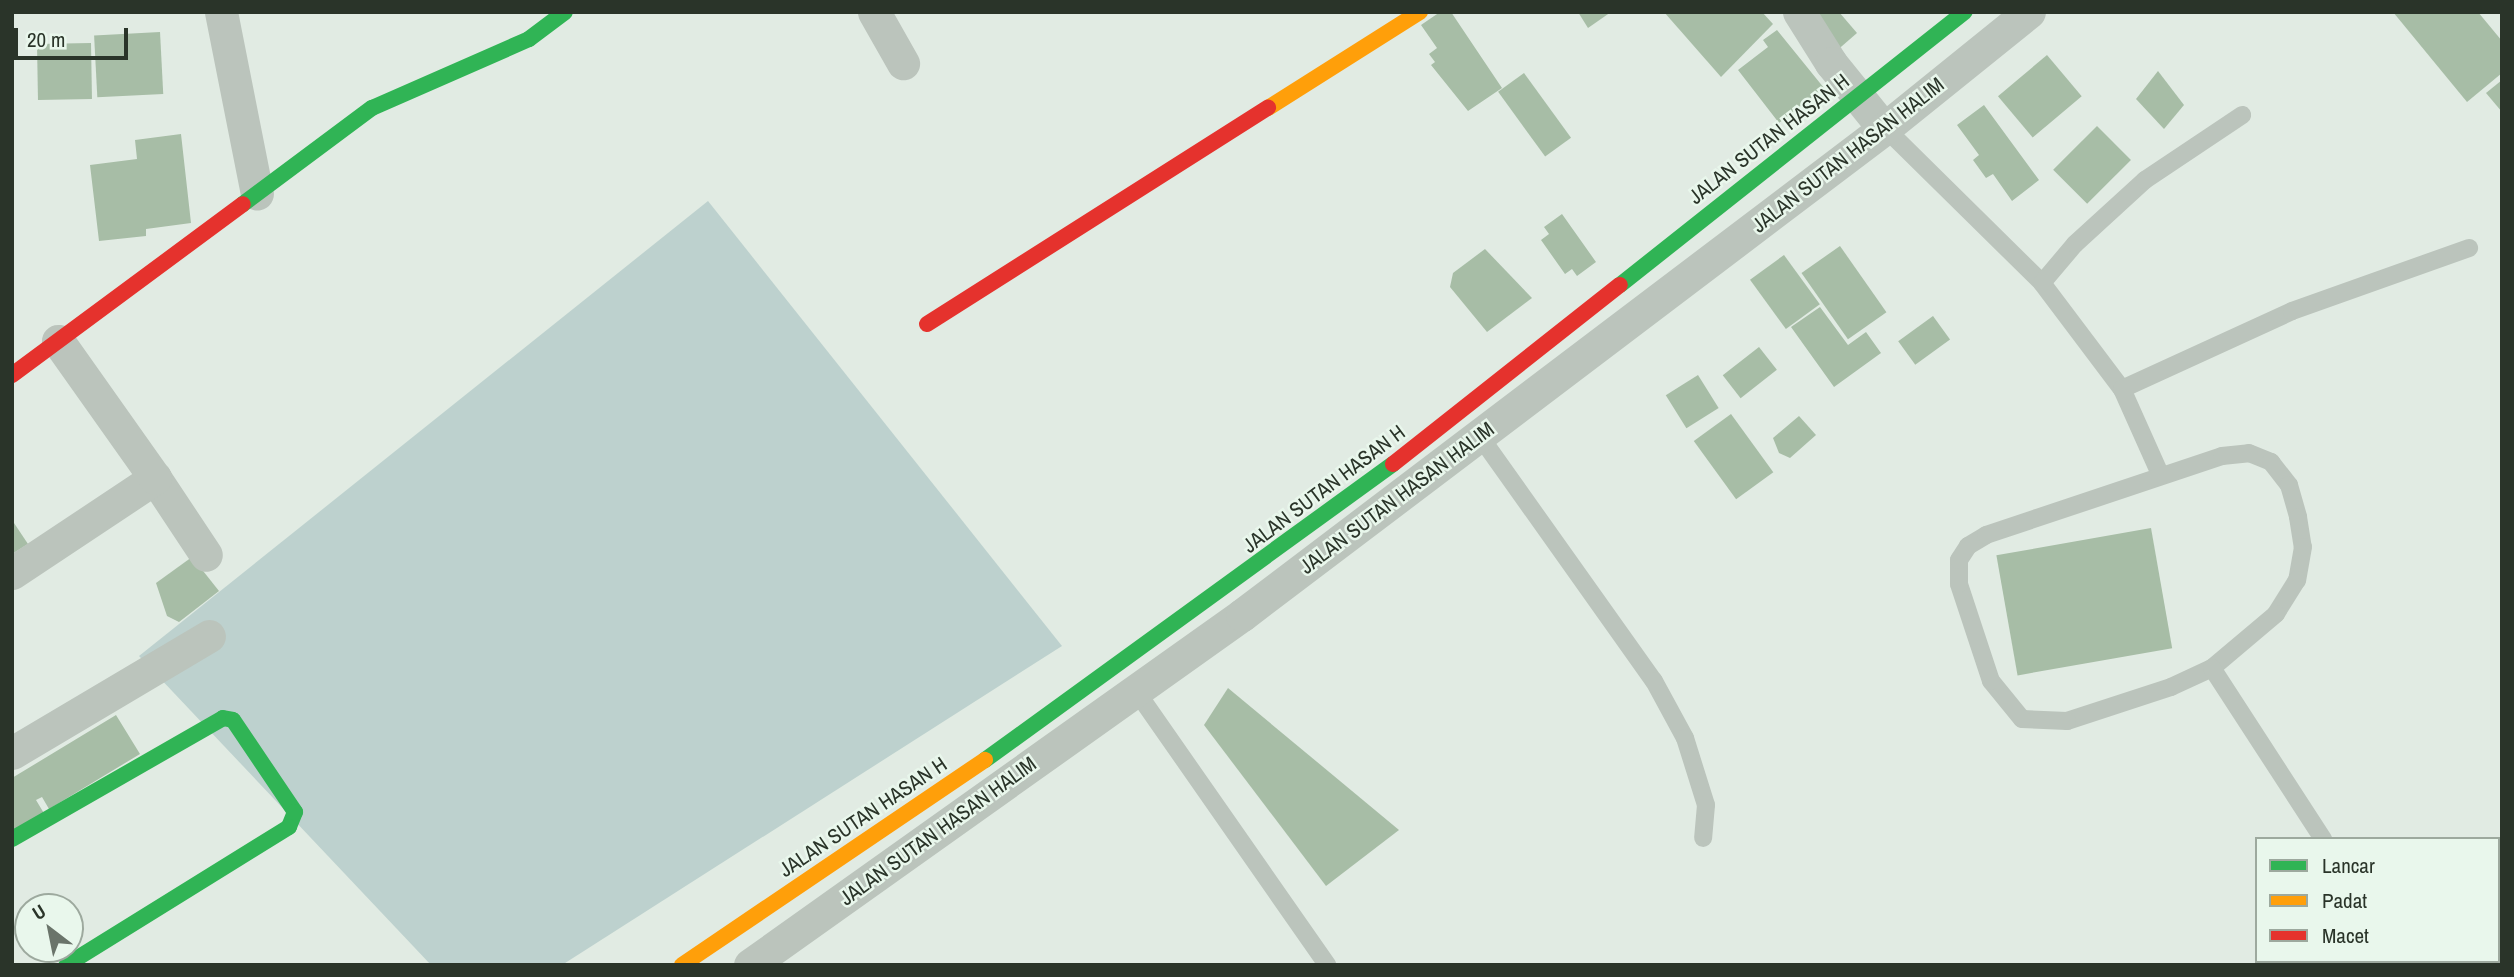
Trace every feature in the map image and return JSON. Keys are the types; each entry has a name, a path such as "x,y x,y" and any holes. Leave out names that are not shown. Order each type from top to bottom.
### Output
{"street":[{"path":"220,12 257,192"},
{"path":"12,375 372,108 530,39 565,12"},
{"path":"874,12 903,64"},
{"path":"927,324 1420,12"},
{"path":"1799,12 1857,97 1885,128"},
{"name":"JALAN SUTAN HASAN H","path":"682,965 1044,720 1348,500 1965,12"},
{"name":"JALAN SUTAN HASAN HALIM","path":"750,965 1134,688 1242,615 1885,128 2029,12"},
{"path":"58,341 206,555"},
{"path":"12,573 155,478"},
{"path":"12,753 209,636"},
{"path":"12,839 223,718 233,720 295,812 289,827 66,965"}],"lane":[{"path":"2042,283 2075,244 2146,180 2242,115"},
{"path":"1885,128 2042,283 2122,389 2161,476"},
{"path":"2122,389 2291,310 2469,248"},
{"path":"1479,435 1654,681 1685,737 1706,805 1703,838"},
{"path":"2249,453 2272,462 2289,485 2298,517 2303,547 2297,580 2276,614 2212,667 2171,687 2067,721 2022,719 1991,681 1959,584 1959,560 1968,546 1986,535 2161,476 2222,456 2249,453"},
{"path":"2212,667 2322,837"},
{"path":"1134,688 1327,965"}],"shaded area":[{"path":"708,201 1062,646 562,965 431,965 139,656"}],"building":[{"path":"1440,12 1451,12 1502,88 1468,111 1431,65 1435,62 1429,54 1437,48 1421,25"},
{"path":"1578,12 1611,12 1588,28"},
{"path":"1664,12 1762,12 1773,24 1721,77"},
{"path":"1810,12 1839,12 1857,33 1834,53"},
{"path":"2393,12 2478,12 2502,41 2502,73 2467,102"},
{"path":"1777,30 1824,88 1779,123 1738,70 1768,47 1763,40"},
{"path":"160,32 163,94 97,97 94,35"},
{"path":"91,43 92,99 38,100 37,44"},
{"path":"2047,55 2082,96 2033,138 1998,96"},
{"path":"2158,71 2184,105 2164,129 2136,99"},
{"path":"1524,73 1571,138 1545,157 1498,92"},
{"path":"2502,80 2502,112 2486,93"},
{"path":"1984,105 2039,180 2012,201 1993,174 1986,178 1973,160 1979,155 1957,125"},
{"path":"2097,126 2131,160 2087,204 2053,170"},
{"path":"181,134 191,223 146,229 146,236 99,241 90,165 137,159 135,140"},
{"path":"1562,214 1596,262 1577,276 1572,269 1565,274 1541,240 1549,234 1544,227"},
{"path":"1840,246 1886,312 1848,339 1801,273"},
{"path":"1485,249 1532,298 1487,332 1450,287 1453,273"},
{"path":"1784,255 1820,304 1786,329 1750,280"},
{"path":"1820,307 1848,345 1866,332 1881,353 1834,387 1791,327"},
{"path":"1933,316 1950,339 1915,365 1898,341"},
{"path":"1759,347 1777,370 1741,398 1723,375"},
{"path":"1698,375 1719,408 1686,428 1666,395"},
{"path":"1731,414 1773,472 1736,499 1694,441"},
{"path":"1799,416 1816,435 1790,458 1779,453 1773,438"},
{"path":"12,520 28,544 12,554"},
{"path":"2151,528 2172,648 2018,675 1996,555"},
{"path":"192,557 219,591 179,622 167,616 156,583"},
{"path":"1228,688 1399,830 1326,886 1204,725"},
{"path":"116,715 140,754 49,809 42,797 36,800 45,815 12,835 12,778"}],"traffic: fast":[{"path":"243,204 372,108 529,39 565,12"},
{"path":"1620,285 1965,12"},
{"path":"985,760 1393,464"},
{"path":"12,839 223,718 233,720 295,812 289,827 66,965"}],"traffic: slow":[{"path":"1268,108 1420,12"},
{"path":"682,965 985,760"}],"traffic: jam":[{"path":"927,324 1268,108"},
{"path":"12,375 243,204"},
{"path":"1393,464 1620,285"}]}
